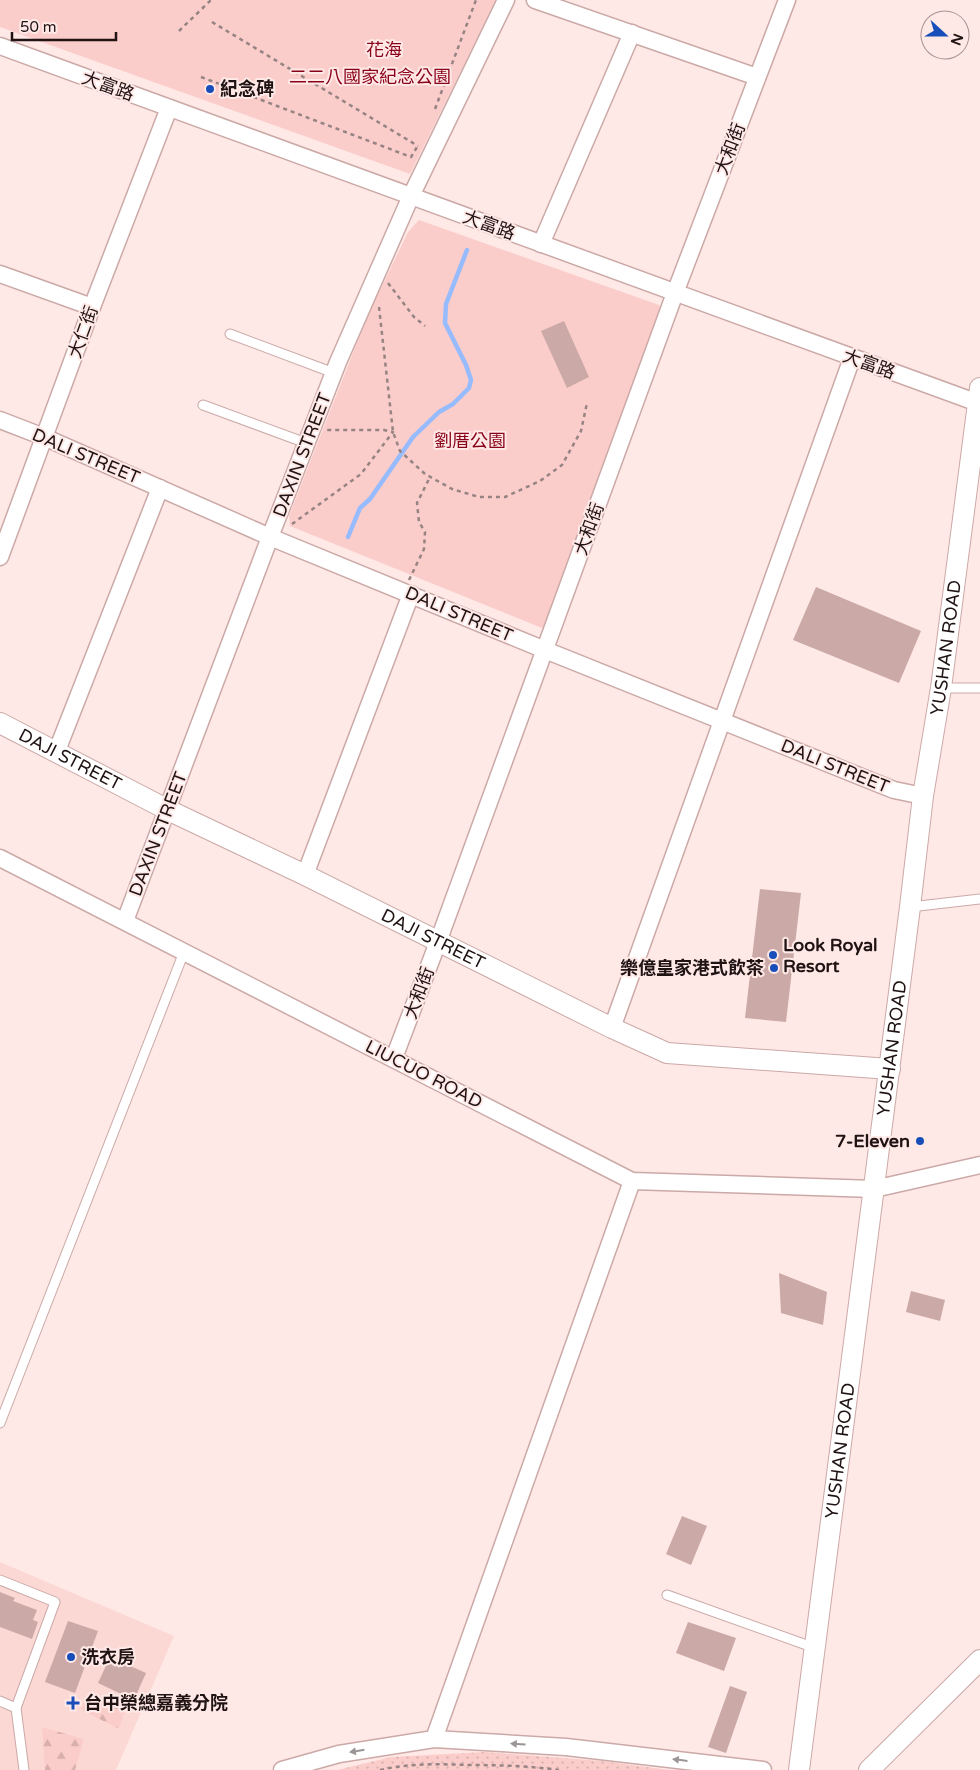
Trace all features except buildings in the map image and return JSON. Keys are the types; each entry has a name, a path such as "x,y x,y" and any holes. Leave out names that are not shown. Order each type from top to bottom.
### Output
{"street":[{"name":"DAXIN STREET","path":"125,921 334,373 411,196 506,0"},
{"path":"535,0 757,77"},
{"name":"大和街","path":"394,1058 675,292 786,0"},
{"path":"542,244 632,33"},
{"name":"大富路","path":"0,46 852,358 979,395"},
{"name":"大仁街","path":"0,557 92,307 169,108"},
{"path":"0,274 92,307"},
{"path":"612,1028 852,358"},
{"name":"YUSHAN ROAD","path":"799,1770 890,1068 922,796 941,688 979,395"},
{"name":"DALI STREET","path":"0,420 44,437 270,537 545,650 894,790 922,796"},
{"path":"56,753 160,488"},
{"path":"305,875 407,592"},
{"name":"DAJI STREET","path":"0,724 168,810 305,875 612,1028 667,1053 890,1068"},
{"name":"LIUCUO ROAD","path":"0,858 632,1181 874,1189 980,1165"},
{"path":"434,1739 632,1181"},
{"path":"869,1770 980,1660"},
{"path":"282,1770 339,1754 434,1739 566,1747 763,1770"}],"lane":[{"path":"230,334 334,373"},
{"path":"203,404 306,443"},
{"path":"941,688 980,688"},
{"path":"910,907 980,899"},
{"path":"0,1423 184,952"},
{"path":"0,1580 55,1602 16,1708 24,1770"},
{"path":"667,1595 815,1648"},
{"path":"0,1703 16,1708"}],"path":[{"path":"179,31 211,0"},
{"path":"434,111 476,0"},
{"path":"201,77 411,156 418,146 212,22"},
{"path":"384,288 387,281 414,317 425,326"},
{"path":"377,300 393,432 400,451 430,477 452,489 479,497 504,497 540,481 562,465 581,431 587,403"},
{"path":"326,430 384,430 393,432"},
{"path":"288,526 361,474 393,432"},
{"path":"407,592 424,549 426,532 420,522 417,504 430,477"},
{"path":"380,1770 397,1766 439,1764 526,1766 559,1770"}],"shaded area":[{"name":"台中榮總嘉義分院","path":"0,1562 174,1636 116,1770 0,1770"}],"green space":[{"name":"二二八國家紀念公園","path":"0,0 496,0 410,174 0,27"},
{"name":"劉厝公園","path":"419,220 659,305 667,316 553,621 542,628 290,526 289,516 367,317 408,232"},
{"path":"90,1693 125,1709 119,1729 80,1709"},
{"path":"42,1727 84,1739 75,1770 45,1770"},
{"path":"485,1752 602,1761 669,1770 337,1770 391,1757"}],"waterway":[{"path":"348,537 360,508 370,499 413,437 439,412 453,404 469,388 471,380 466,365 445,323 446,304 467,250"}],"place":[{"name":"紀念碑","path":"210,89"},
{"name":"Look Royal Resort","path":"773,955"},
{"name":"樂億皇家港式飲茶","path":"774,968"},
{"name":"7-Eleven","path":"920,1141"},
{"name":"洗衣房","path":"71,1657"},
{"name":"台中榮總嘉義分院","path":"73,1703"}],"park label":[{"name":"花海","path":"384,50"}]}
